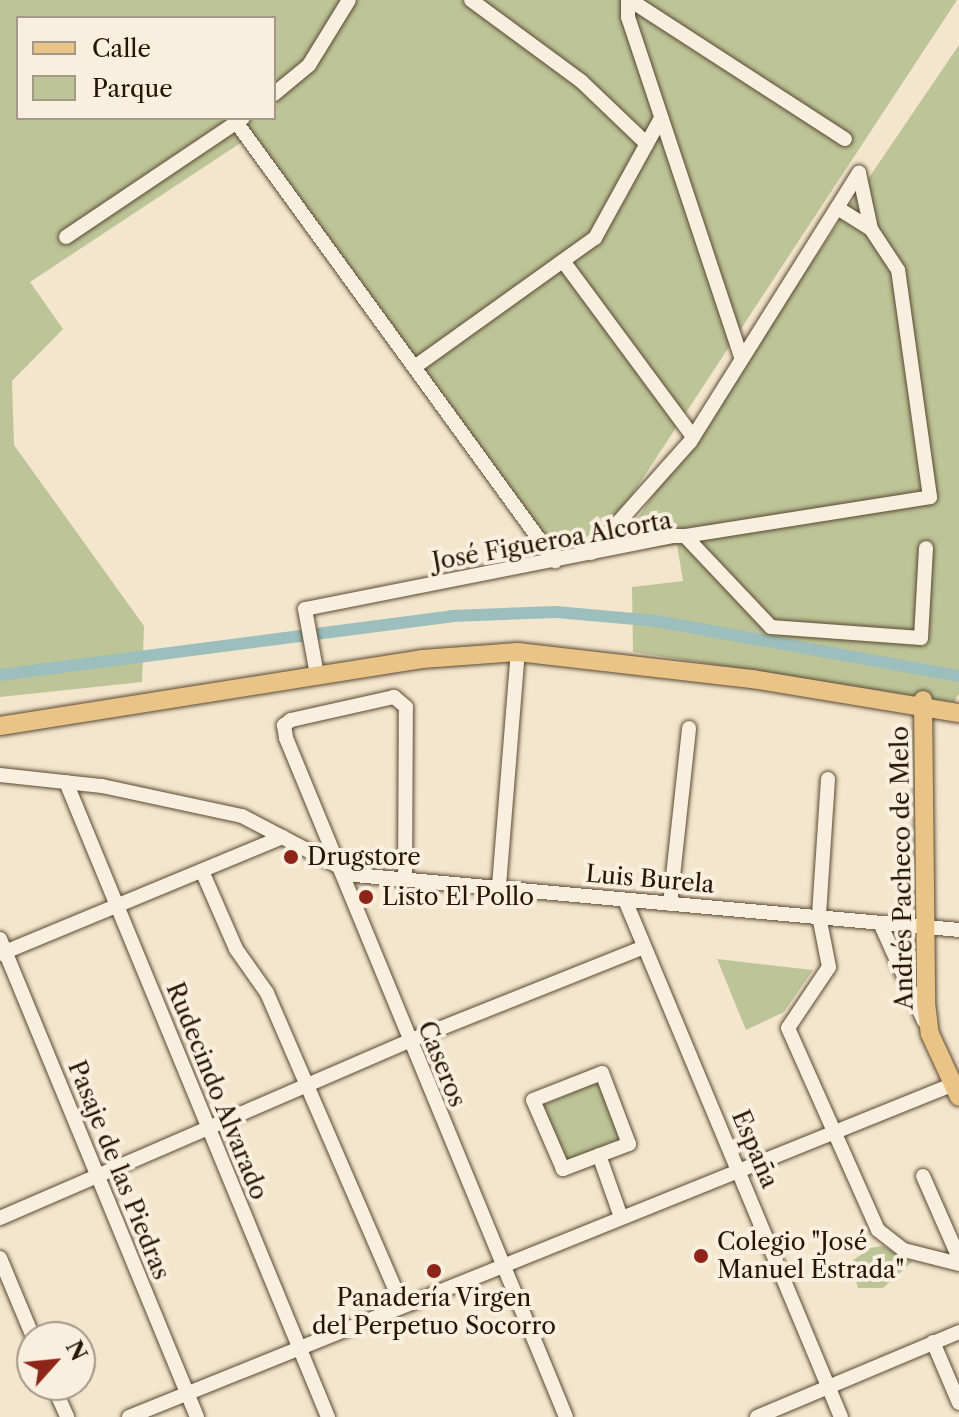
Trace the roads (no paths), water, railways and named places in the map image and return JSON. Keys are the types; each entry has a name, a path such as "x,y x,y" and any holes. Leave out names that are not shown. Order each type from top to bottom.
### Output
{"main road":[{"path":"0,718 523,646 665,659 923,703 959,713"},
{"path":"0,726 317,672 422,659 518,652 959,706"},
{"name":"Andrés Pacheco de Melo","path":"923,703 930,1034"},
{"path":"930,1034 957,1088"}],"street":[{"path":"276,92 309,65 349,0"},
{"path":"471,0 581,81 647,144"},
{"path":"742,359 628,17 629,0 845,139"},
{"path":"416,366 595,238 661,118"},
{"path":"66,237 240,120 555,561"},
{"path":"591,553 630,515 693,437 859,173 871,229 898,270 930,497 685,536"},
{"path":"837,208 871,229"},
{"path":"563,261 693,437"},
{"name":"José Figueroa Alcorta","path":"317,672 305,609 685,536 771,627 921,638 926,548"},
{"path":"499,886 518,652"},
{"name":"Caseros","path":"405,880 408,716 401,700 394,697 284,725 409,1041 566,1417"},
{"path":"670,904 689,728"},
{"name":"Luis Burela","path":"0,775 66,782 242,816 355,875 959,930"},
{"path":"828,779 819,916 829,967 788,1028 878,1230 889,1242 959,1261"},
{"name":"Rudecindo Alvarado","path":"66,782 328,1417"},
{"path":"2,948 117,906 283,837"},
{"path":"202,871 236,949 267,993 401,1303"},
{"name":"España","path":"625,900 841,1417"},
{"path":"880,923 930,1034"},
{"path":"0,1218 409,1041 644,947"},
{"name":"Pasaje de las Piedras","path":"2,948 197,1417"},
{"path":"602,1073 629,1144 599,1155 563,1169 533,1100 602,1073"},
{"path":"129,1417 401,1303 832,1130 957,1088"},
{"path":"599,1155 621,1217"},
{"path":"923,1176 959,1261"},
{"path":"0,1258 26,1321"},
{"path":"757,1417 959,1332"},
{"path":"933,1342 959,1403"}],"waterway":[{"path":"0,675 452,616 556,612 656,621 959,676"}],"place":[{"name":"Drugstore","path":"291,857"},
{"name":"Listo El Pollo","path":"366,897"},
{"name":"Colegio \"José Manuel Estrada\"","path":"701,1256"},
{"name":"Panadería Virgen del Perpetuo Socorro","path":"434,1271"}]}
